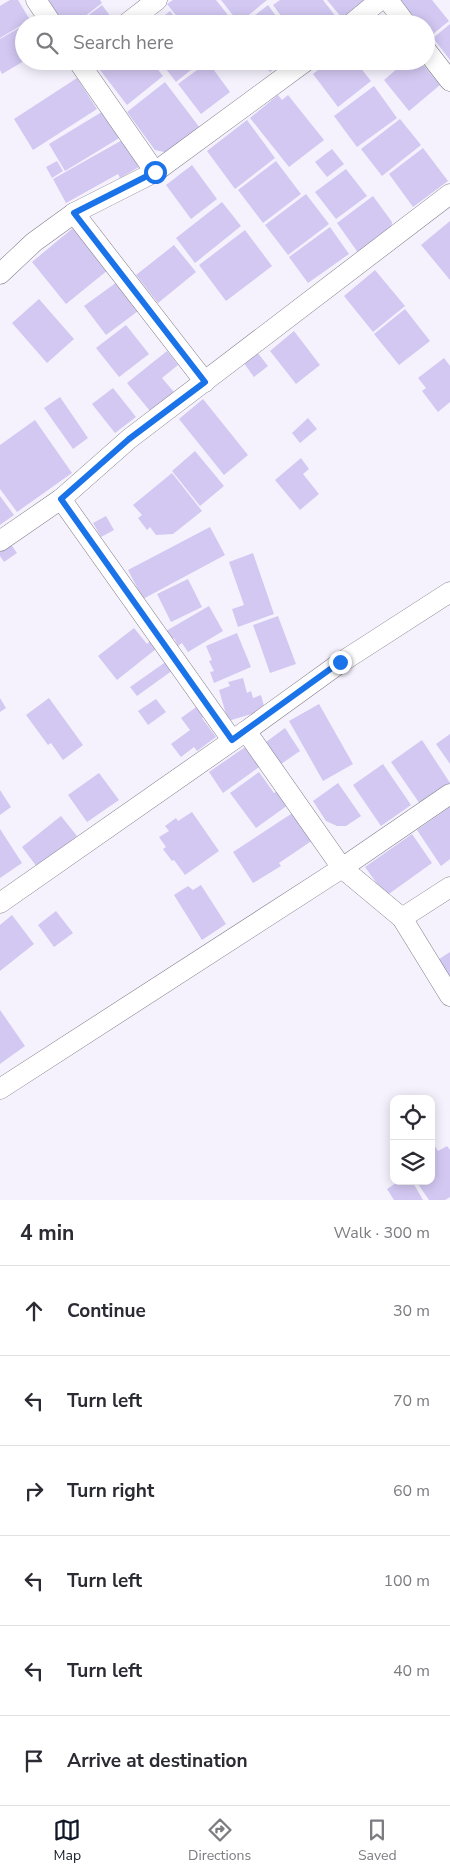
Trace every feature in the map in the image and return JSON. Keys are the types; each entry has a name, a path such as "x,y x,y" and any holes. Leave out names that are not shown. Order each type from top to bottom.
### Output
{"street":[{"path":"36,0 46,15"},
{"path":"138,15 157,0"},
{"path":"362,15 380,0"},
{"path":"388,0 399,15"},
{"path":"435,62 450,81"},
{"path":"84,70 155,172"},
{"path":"0,274 34,242 74,213 155,172 294,70"},
{"path":"0,541 61,499 129,439 450,194"},
{"path":"74,213 205,382"},
{"path":"61,499 239,736 342,868 402,918 450,996"},
{"path":"0,903 239,736 340,662 450,592"},
{"path":"0,1089 342,868 450,794"},
{"path":"402,918 450,887"}],"building":[{"path":"10,0 18,0 27,15 15,15 15,29 0,38 0,6"},
{"path":"50,0 100,0 102,3 87,15 56,15 47,2"},
{"path":"173,0 216,0 228,15 176,15 167,4"},
{"path":"221,0 267,0 249,15 233,15"},
{"path":"280,0 323,0 334,15 280,15 273,5"},
{"path":"327,0 364,0 346,15 340,15"},
{"path":"398,0 432,0 449,21 435,32 435,15 409,15"},
{"path":"102,5 110,15 89,15"},
{"path":"268,5 275,15 255,15"},
{"path":"170,11 173,15 165,15"},
{"path":"450,24 450,60 435,41 435,36"},
{"path":"15,30 15,66 2,74 0,70 0,39"},
{"path":"100,70 158,70 163,76 127,105"},
{"path":"167,70 191,70 176,82"},
{"path":"197,70 214,70 230,92 201,114 178,84"},
{"path":"318,70 362,70 371,81 338,107 313,74"},
{"path":"396,70 428,70 440,85 409,111 384,80"},
{"path":"77,78 97,109 33,150 14,119"},
{"path":"165,82 200,128 171,151 164,152 155,150 127,112"},
{"path":"374,86 397,118 357,147 334,116"},
{"path":"278,95 282,100 288,95 324,140 289,167 250,118"},
{"path":"105,110 121,137 65,171 49,144"},
{"path":"400,119 421,145 382,176 361,149"},
{"path":"247,120 275,158 235,189 207,151"},
{"path":"124,139 139,167 120,178 118,174 66,203 53,179"},
{"path":"423,148 448,181 413,207 389,174"},
{"path":"332,149 344,164 327,177 315,162"},
{"path":"57,161 63,171 52,178 46,167"},
{"path":"276,161 301,194 263,223 238,190"},
{"path":"192,165 217,199 191,219 166,185"},
{"path":"346,169 367,196 336,219 315,192"},
{"path":"306,194 329,224 288,255 265,225"},
{"path":"373,196 392,222 391,230 359,254 337,223"},
{"path":"222,202 241,226 195,263 176,238"},
{"path":"450,221 450,280 421,245"},
{"path":"330,227 349,254 308,283 289,257"},
{"path":"73,228 108,270 66,304 32,262"},
{"path":"245,230 272,266 226,301 199,265"},
{"path":"174,245 196,272 158,303 136,275"},
{"path":"375,270 405,306 373,332 344,296"},
{"path":"117,282 138,311 106,335 84,306"},
{"path":"39,299 74,339 47,363 12,323"},
{"path":"405,309 430,341 399,365 374,334"},
{"path":"126,325 149,354 119,377 96,348"},
{"path":"294,331 320,365 296,384 270,351"},
{"path":"167,351 178,365 162,378 174,392 150,411 127,383"},
{"path":"257,352 268,366 254,377 243,362"},
{"path":"444,358 450,366 450,402 438,412 422,391 426,388 418,378"},
{"path":"113,388 136,417 115,433 92,404"},
{"path":"60,397 88,438 73,449 44,408"},
{"path":"203,399 248,455 224,475 179,419"},
{"path":"308,418 317,429 300,443 292,433"},
{"path":"35,420 72,473 17,512 0,489 0,445"},
{"path":"195,451 224,486 200,506 172,471"},
{"path":"301,458 309,469 303,474 319,494 300,510 275,480"},
{"path":"172,473 202,511 173,534 156,535 150,527 147,530 138,518 142,515 133,505"},
{"path":"0,496 14,515 0,525"},
{"path":"106,516 114,530 101,537 93,523"},
{"path":"210,527 225,555 143,599 128,570"},
{"path":"10,543 17,553 4,562 0,556 0,550"},
{"path":"253,553 274,614 238,627 232,609 244,605 229,562"},
{"path":"188,579 202,607 171,622 157,594"},
{"path":"209,606 223,631 188,652 182,643 178,646 174,638 171,640 166,631"},
{"path":"278,616 296,664 270,673 253,625"},
{"path":"134,628 147,644 150,641 156,649 117,680 98,656"},
{"path":"237,633 251,667 214,683 210,672 214,671 209,661 212,660 206,646"},
{"path":"167,661 173,670 137,696 130,687"},
{"path":"243,678 247,693 251,691 253,698 261,695 265,710 228,721 219,690 230,686 228,682"},
{"path":"0,698 6,708 0,712"},
{"path":"49,698 83,745 63,760 51,743 48,745 26,715"},
{"path":"156,699 166,712 148,725 138,711"},
{"path":"319,704 353,764 323,781 289,721"},
{"path":"199,705 206,715 202,718 216,737 197,751 194,747 181,757 171,744 190,730 181,718"},
{"path":"285,728 300,751 281,764 266,742"},
{"path":"450,734 450,764 436,744"},
{"path":"422,740 450,783 420,804 391,762"},
{"path":"248,745 262,765 223,793 209,772"},
{"path":"383,764 411,805 381,826 353,785"},
{"path":"259,772 274,793 278,791 288,805 256,828 230,793"},
{"path":"99,773 119,800 87,822 68,795"},
{"path":"338,783 361,816 346,826 337,826 326,821 313,801"},
{"path":"0,790 11,807 0,815"},
{"path":"450,807 450,859 441,866 417,830"},
{"path":"192,812 219,851 185,875 163,849 166,847 159,837 169,831 165,826 176,818 178,821"},
{"path":"294,812 313,840 279,863 281,866 253,883 233,852"},
{"path":"61,816 77,836 37,867 22,847"},
{"path":"0,829 22,863 0,878"},
{"path":"412,834 432,863 386,896 365,867"},
{"path":"201,885 226,924 202,940 174,895 188,886 193,890"},
{"path":"56,911 73,933 54,947 38,925"},
{"path":"12,915 34,944 0,971 0,925"},
{"path":"450,952 450,979 436,961"},
{"path":"0,1010 25,1046 0,1064"},
{"path":"435,1146 438,1151 447,1146 450,1150 450,1197 445,1200 429,1200 419,1185 435,1185"},
{"path":"393,1185 414,1185 423,1200 394,1200 387,1189"}],"route":[{"path":"155,172 74,213 205,382 129,439 61,499 232,740 340,662"}]}
